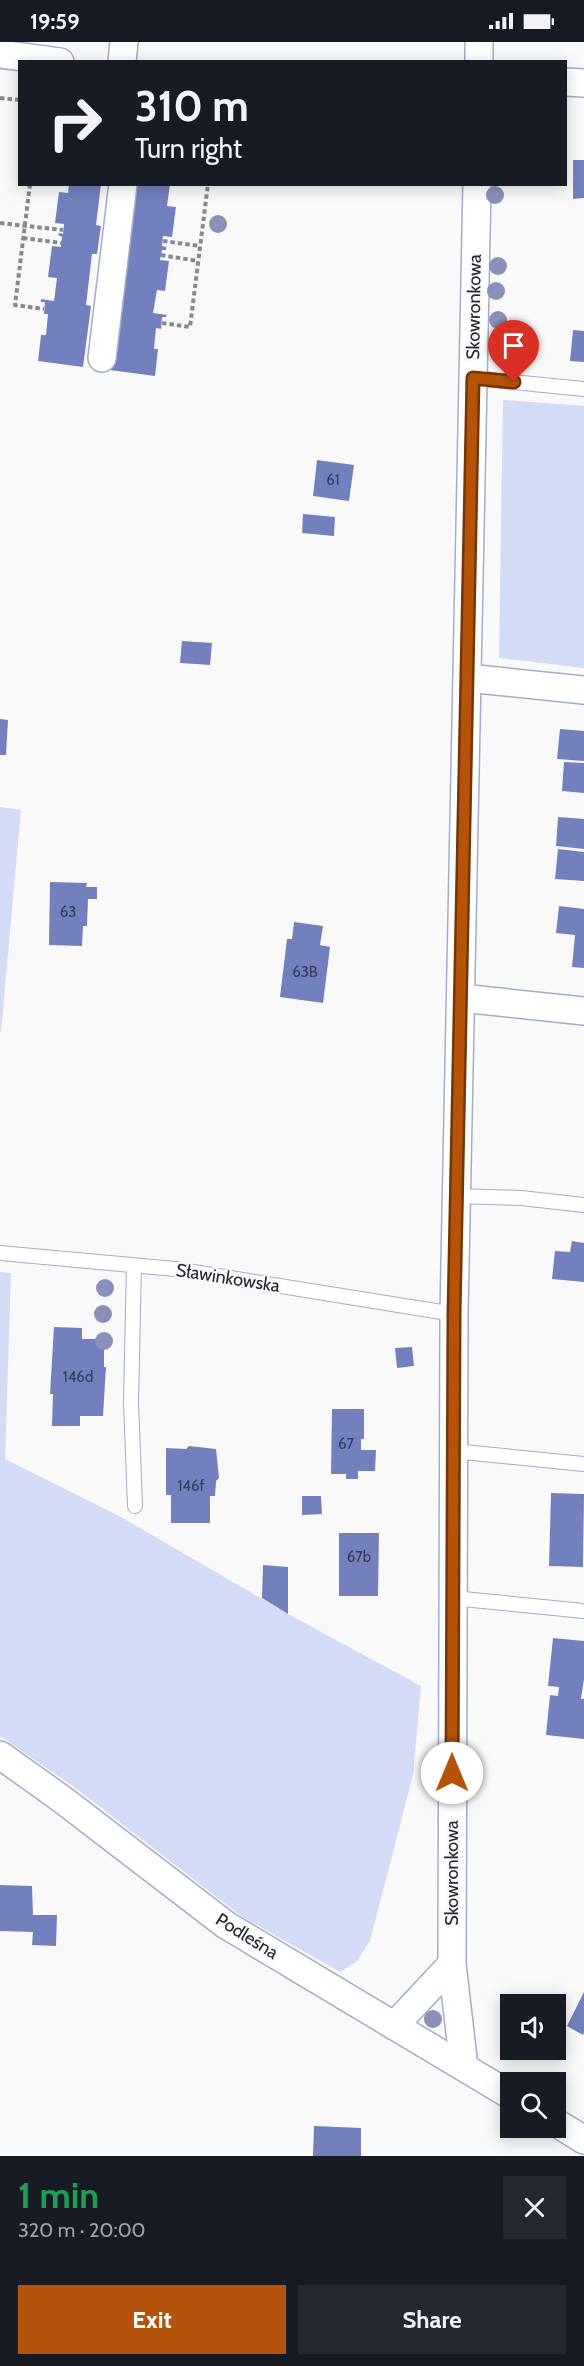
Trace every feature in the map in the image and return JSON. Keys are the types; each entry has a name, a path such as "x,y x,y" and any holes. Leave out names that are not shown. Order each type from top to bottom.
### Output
{"street":[{"path":"122,60 124,42"},
{"path":"479,42 479,60"},
{"path":"0,54 45,60"},
{"path":"567,82 584,83"},
{"path":"102,358 123,186"},
{"name":"Skowronkowa","path":"464,2067 452,1964 453,1451 477,186"},
{"path":"467,678 584,690"},
{"path":"461,998 584,1011"},
{"name":"Podleśna","path":"0,1755 226,1924 500,2089"},
{"path":"394,2026 452,1964"},
{"path":"566,2129 584,2141 577,2156"}],"lane":[{"path":"473,378 584,389"},
{"path":"457,1196 521,1198 584,1205"},
{"name":"Sławinkowska","path":"0,1253 175,1269 454,1314"},
{"path":"134,1266 131,1402 135,1506"},
{"path":"453,1451 584,1464"},
{"path":"453,1598 584,1611"}],"path":[{"path":"0,98 18,100"},
{"path":"30,186 15,305 44,309"},
{"path":"162,323 190,327 208,186"},
{"path":"0,223 63,230"},
{"path":"23,238 62,243"},
{"path":"163,241 200,246"},
{"path":"161,255 198,261"}],"shaded area":[{"path":"503,400 584,406 584,668 499,658"},
{"path":"0,807 21,810 1,1032 0,1031"},
{"path":"0,1272 11,1273 5,1459 121,1517 288,1614 421,1686 413,1775 370,1941 357,1961 340,1972 241,1916 77,1789 0,1736"}],"building":[{"path":"573,160 584,160 584,198 573,199"},
{"path":"69,186 101,186 96,225 101,226 97,254 92,254 86,305 91,306 83,367 38,361 41,335 46,335 48,314 44,314 45,302 41,302 41,299 54,301 57,278 48,277 52,246 61,247 62,237 58,235 63,234 64,224 55,223 59,192 68,193"},
{"path":"137,186 170,186 167,206 176,207 172,237 163,236 162,246 166,247 166,250 162,250 160,260 169,261 165,291 157,290 153,313 167,315 162,317 161,329 156,328 154,349 158,349 155,376 110,370 117,309 122,309 128,258 123,258 127,229 132,230"},
{"path":"573,330 584,331 584,362 570,361"},
{"path":"317,460 354,465 349,501 313,496"},
{"path":"303,514 335,517 334,536 302,533"},
{"path":"182,641 212,643 210,665 180,663"},
{"path":"0,719 8,720 6,755 0,755"},
{"path":"560,729 584,731 584,761 557,759"},
{"path":"564,762 584,763 584,793 562,791"},
{"path":"558,817 584,819 584,849 556,846"},
{"path":"558,849 584,852 584,881 555,879"},
{"path":"50,882 87,883 86,887 97,887 97,899 88,899 87,926 83,926 82,946 49,945"},
{"path":"559,906 584,909 584,968 572,967 575,935 556,933"},
{"path":"294,922 323,926 320,945 330,947 323,1003 280,997 287,939 292,939"},
{"path":"572,1241 584,1243 584,1282 552,1279 555,1251 570,1252"},
{"path":"54,1327 82,1328 82,1339 104,1339 104,1367 106,1367 103,1416 80,1416 80,1426 52,1426 53,1394 50,1394"},
{"path":"412,1347 414,1366 397,1368 395,1348"},
{"path":"332,1409 364,1409 364,1439 361,1439 361,1450 376,1450 375,1471 358,1471 358,1479 346,1479 346,1474 331,1474"},
{"path":"189,1446 216,1449 219,1478 216,1481 215,1496 210,1496 210,1523 171,1523 171,1495 166,1495 166,1448 186,1449"},
{"path":"551,1493 584,1494 583,1567 549,1566"},
{"path":"302,1496 321,1496 322,1514 302,1515"},
{"path":"339,1533 379,1533 378,1596 339,1596"},
{"path":"263,1565 288,1567 288,1614 262,1598"},
{"path":"553,1638 584,1641 584,1679 581,1699 584,1699 584,1739 546,1735 550,1695 558,1696 559,1687 548,1686"},
{"path":"0,1885 32,1886 33,1915 57,1915 56,1946 32,1945 33,1932 0,1931"},
{"path":"584,1992 584,2033 583,2035 567,2026"},
{"path":"314,2126 361,2128 361,2156 313,2156"}],"route":[{"path":"452,1773 454,1314 473,378 514,382"}]}
